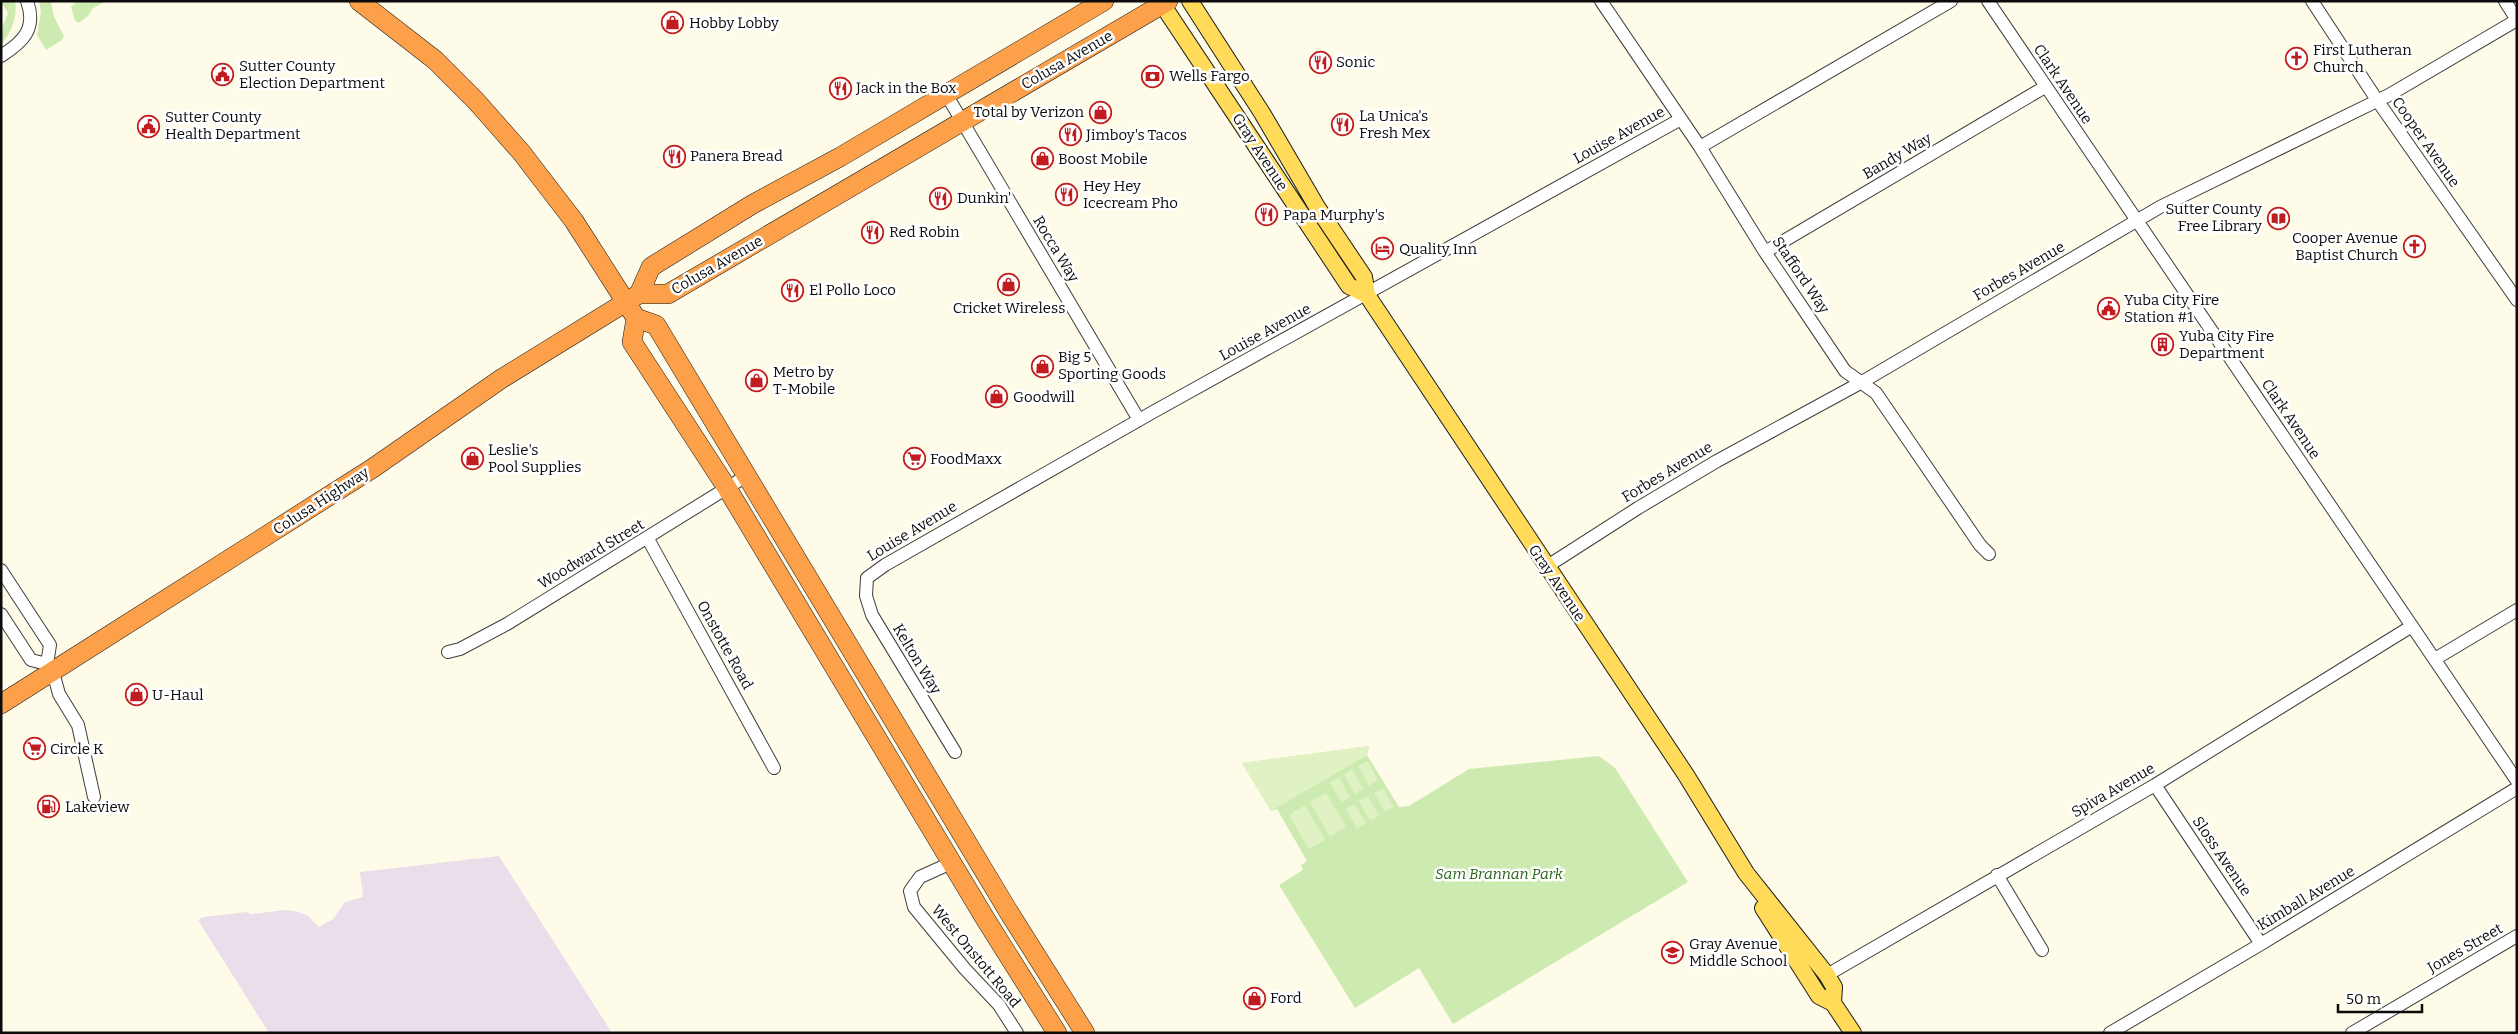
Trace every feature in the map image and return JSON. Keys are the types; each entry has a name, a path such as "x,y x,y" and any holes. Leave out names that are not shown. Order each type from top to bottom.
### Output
{"highway":[{"path":"359,1 435,60 494,120 574,221 634,305 656,325 748,475 1005,906 1085,1033"},
{"name":"Colusa Avenue","path":"634,305 651,267 753,204 840,156 1104,1"},
{"name":"Colusa Avenue","path":"634,305 668,294 1164,2"},
{"path":"634,305 632,342 727,488 952,863 1057,1033"},
{"name":"Colusa Highway","path":"1,704 50,668 374,468 502,379 634,305"}],"main road":[{"name":"Gray Avenue","path":"1190,1 1262,113 1317,207 1364,277 1367,294 1680,767 1746,873 1827,975 1834,987 1833,1003"},
{"name":"Gray Avenue","path":"1164,2 1349,286 1367,294"},
{"name":"Gray Avenue","path":"1746,873 1745,881 1812,985 1820,996 1833,1003 1852,1033"}],"street":[{"path":"1,56 20,44 30,25 27,1"},
{"name":"Stafford Way","path":"1601,1 1700,147 1765,252 1845,371 1876,393 1980,545 1990,554"},
{"path":"1700,147 1951,1"},
{"name":"Clark Avenue","path":"1988,1 2045,88 2517,781"},
{"name":"Cooper Avenue","path":"2312,1 2377,100 2517,300"},
{"path":"2505,1 2517,20"},
{"name":"Forbes Avenue","path":"1546,567 1638,508 1717,461 1862,382 2136,220 2377,100 2517,20"},
{"name":"Bandy Way","path":"1765,252 2045,88"},
{"name":"Rocca Way","path":"946,94 1139,420"},
{"name":"Louise Avenue","path":"868,578 885,565 1139,420 1681,119"},
{"name":"Woodward Street","path":"448,652 460,650 507,624 648,539 748,475"},
{"name":"Onstotte Road","path":"648,539 774,768"},
{"path":"1,570 50,645 50,668 59,694 78,725 94,797"},
{"name":"Kelton Way","path":"868,578 866,596 872,615 955,752"},
{"path":"2435,659 2517,610"},
{"path":"1,614 31,660 50,668"},
{"name":"Spiva Avenue","path":"1827,975 2155,785 2412,626"},
{"name":"Sloss Avenue","path":"2155,785 2261,944"},
{"name":"Kimball Avenue","path":"2110,1033 2261,944 2517,788"},
{"name":"West Onstott Road","path":"952,863 920,877 910,890 914,907 964,969 999,1005 1017,1033"},
{"path":"1997,875 2042,950"},
{"name":"Jones Street","path":"2352,1033 2517,936"}],"shaded area":[{"path":"499,856 612,1033 269,1033 198,920 203,917 247,912 251,914 286,910 308,916 319,927 333,919 345,902 363,897 360,872"}],"green space":[{"path":"1,1 15,1 16,7 13,24 1,45 1,30 8,13"},
{"path":"39,1 51,1 54,17 64,36 62,40 46,50 37,35 41,12"},
{"path":"77,1 106,1 92,9 88,16 79,23 75,21 71,7"},
{"name":"Sam Brannan Park","path":"1369,746 1367,755 1399,807 1409,806 1469,769 1599,756 1615,768 1688,882 1453,1024 1419,968 1355,1008 1279,885 1303,870 1301,865 1307,861 1277,809 1271,811 1242,763"},
{"path":"1369,746 1367,755 1271,811 1242,763"},
{"path":"1367,761 1378,780 1369,786 1358,766"},
{"path":"1352,769 1364,789 1355,794 1344,775"},
{"path":"1339,777 1350,797 1342,802 1330,783"},
{"path":"1383,788 1394,807 1385,812 1374,793"},
{"path":"1326,793 1346,827 1330,837 1310,802"},
{"path":"1368,796 1379,816 1370,821 1359,801"},
{"path":"1354,804 1366,823 1357,829 1346,809"},
{"path":"1305,805 1325,840 1309,849 1289,815"}],"place":[{"name":"Hobby Lobby","path":"673,23"},
{"name":"First Lutheran Church","path":"2297,59"},
{"name":"Sonic","path":"1320,62"},
{"name":"Sutter County Election Department","path":"223,75"},
{"name":"Wells Fargo","path":"1153,76"},
{"name":"Jack in the Box","path":"840,88"},
{"name":"Total by Verizon","path":"1100,112"},
{"name":"La Unica's Fresh Mex","path":"1343,125"},
{"name":"Sutter County Health Department","path":"149,126"},
{"name":"Jimboy's Tacos","path":"1070,135"},
{"name":"Panera Bread","path":"674,156"},
{"name":"Boost Mobile","path":"1042,159"},
{"name":"Hey Hey Icecream Pho","path":"1067,195"},
{"name":"Dunkin'","path":"941,198"},
{"name":"Papa Murphy's","path":"1267,215"},
{"name":"Sutter County Free Library","path":"2278,218"},
{"name":"Red Robin","path":"873,232"},
{"name":"Cooper Avenue Baptist Church","path":"2414,247"},
{"name":"Quality Inn","path":"1383,249"},
{"name":"Cricket Wireless","path":"1009,285"},
{"name":"El Pollo Loco","path":"793,290"},
{"name":"Yuba City Fire Station #1","path":"2108,309"},
{"name":"Yuba City Fire Department","path":"2163,345"},
{"name":"Big 5 Sporting Goods","path":"1042,366"},
{"name":"Metro by T-Mobile","path":"757,381"},
{"name":"Goodwill","path":"997,397"},
{"name":"Leslie's Pool Supplies","path":"472,459"},
{"name":"FoodMaxx","path":"914,459"},
{"name":"U-Haul","path":"136,695"},
{"name":"Circle K","path":"34,749"},
{"name":"Lakeview","path":"49,807"},
{"name":"Gray Avenue Middle School","path":"1673,953"},
{"name":"Ford","path":"1254,998"}]}
